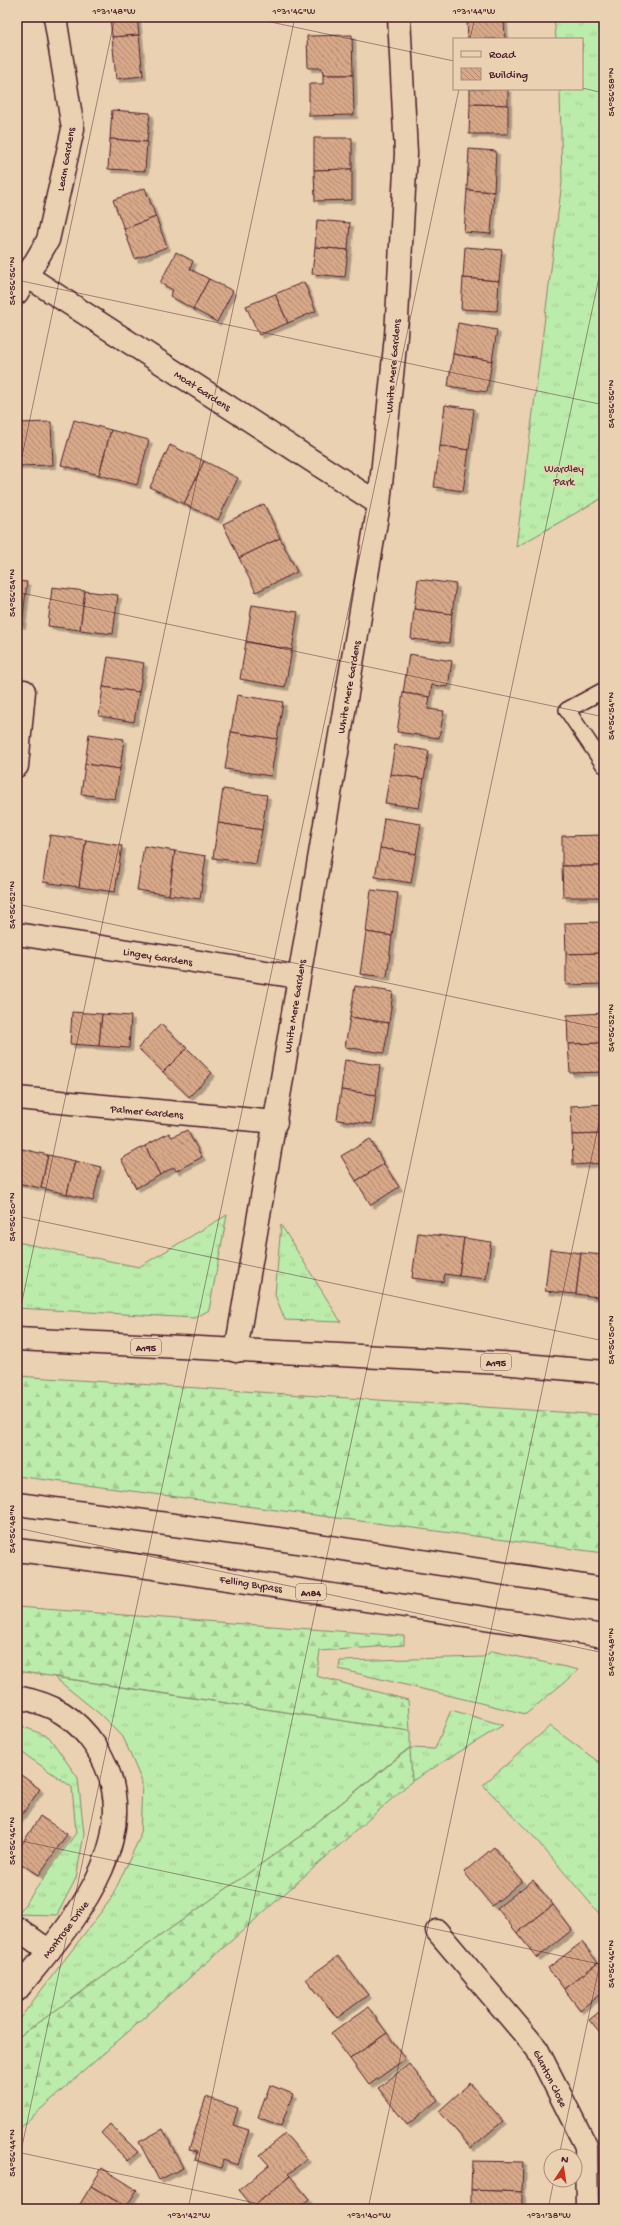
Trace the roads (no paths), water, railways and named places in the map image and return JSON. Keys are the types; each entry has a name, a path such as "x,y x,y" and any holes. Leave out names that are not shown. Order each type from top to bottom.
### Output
{"main road":[{"name":"Leam Gardens","path":"22,285 48,240 73,129 55,17"},
{"name":"White Mere Gardens","path":"236,1351 276,1122 298,977 379,504 396,336 406,153 399,17"},
{"name":"Moat Gardens","path":"22,285 379,504"},
{"path":"17,766 24,691"},
{"name":"Lingey Gardens","path":"17,934 298,977"},
{"name":"Palmer Gardens","path":"17,1098 276,1122"},
{"name":"A195","path":"17,1340 502,1363 604,1372"},
{"path":"17,1504 278,1539 604,1589"},
{"name":"Felling Bypass","path":"17,1550 141,1566 604,1636"},
{"path":"17,1566 141,1566"},
{"name":"Montrose Drive","path":"17,1697 51,1706 69,1716 86,1732 100,1754 108,1772 113,1793 114,1813 112,1839 106,1862 90,1895 79,1914 17,1990"},
{"path":"17,1928 49,1951"},
{"name":"Glanton Close","path":"437,1931 537,2049 586,2146 588,2209"}],"lane":[{"path":"604,690 567,710 604,765"}],"park label":[{"name":"Wardley Park","path":"564,474"}]}
